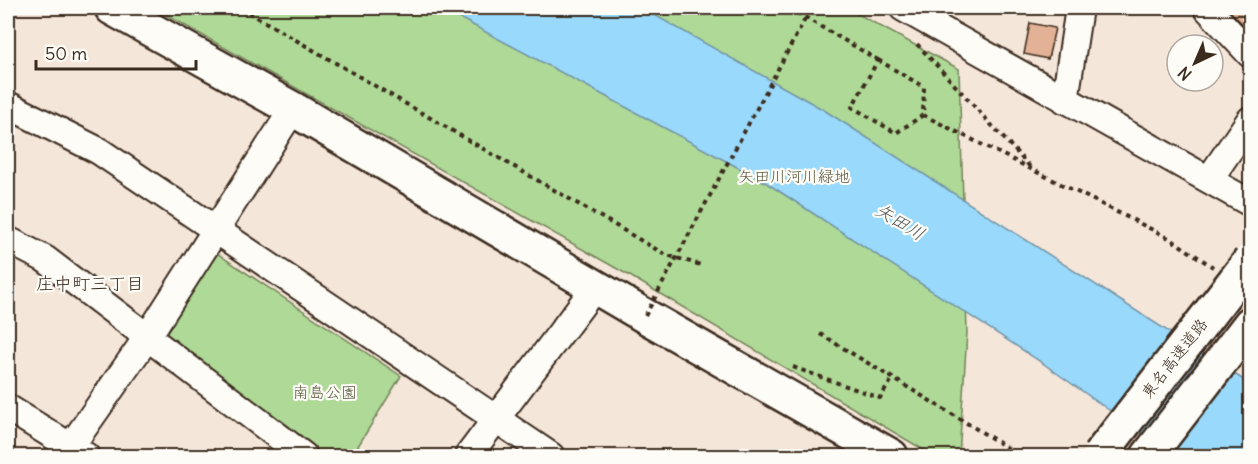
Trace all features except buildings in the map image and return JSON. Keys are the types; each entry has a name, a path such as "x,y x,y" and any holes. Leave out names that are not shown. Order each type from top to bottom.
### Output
{"main road":[{"path":"112,8 293,109 645,316 891,456"},
{"name":"東名高速道路","path":"1099,456 1251,261"},
{"path":"1148,456 1251,324"}],"street":[{"path":"1065,100 1079,8"},
{"path":"1207,8 1251,54"},
{"path":"914,14 1251,203"},
{"path":"8,105 99,151 495,421 550,456"},
{"path":"8,408 73,453 293,109"},
{"path":"1210,178 1251,120"},
{"path":"8,240 45,259 304,456"},
{"path":"468,456 596,286"}],"path":[{"path":"241,8 666,255 701,265"},
{"path":"789,8 924,87 923,115"},
{"path":"645,316 811,8"},
{"path":"914,14 913,39 1035,171"},
{"path":"878,60 852,107 896,133 923,115"},
{"path":"923,115 1169,238 1214,268"},
{"path":"820,334 1021,456"},
{"path":"784,364 880,398 893,378"}],"green space":[{"name":"矢田川河川緑地","path":"154,8 847,8 959,69 967,333 959,456 934,456 630,276"},
{"name":"南島公園","path":"212,250 401,376 352,456 317,456 161,333"}],"water":[{"name":"矢田川","path":"441,8 642,8 824,110 1250,384 1250,456 1174,456 1041,362 765,182"}],"district":[{"name":"庄中町三丁目","path":"90,284"}]}
